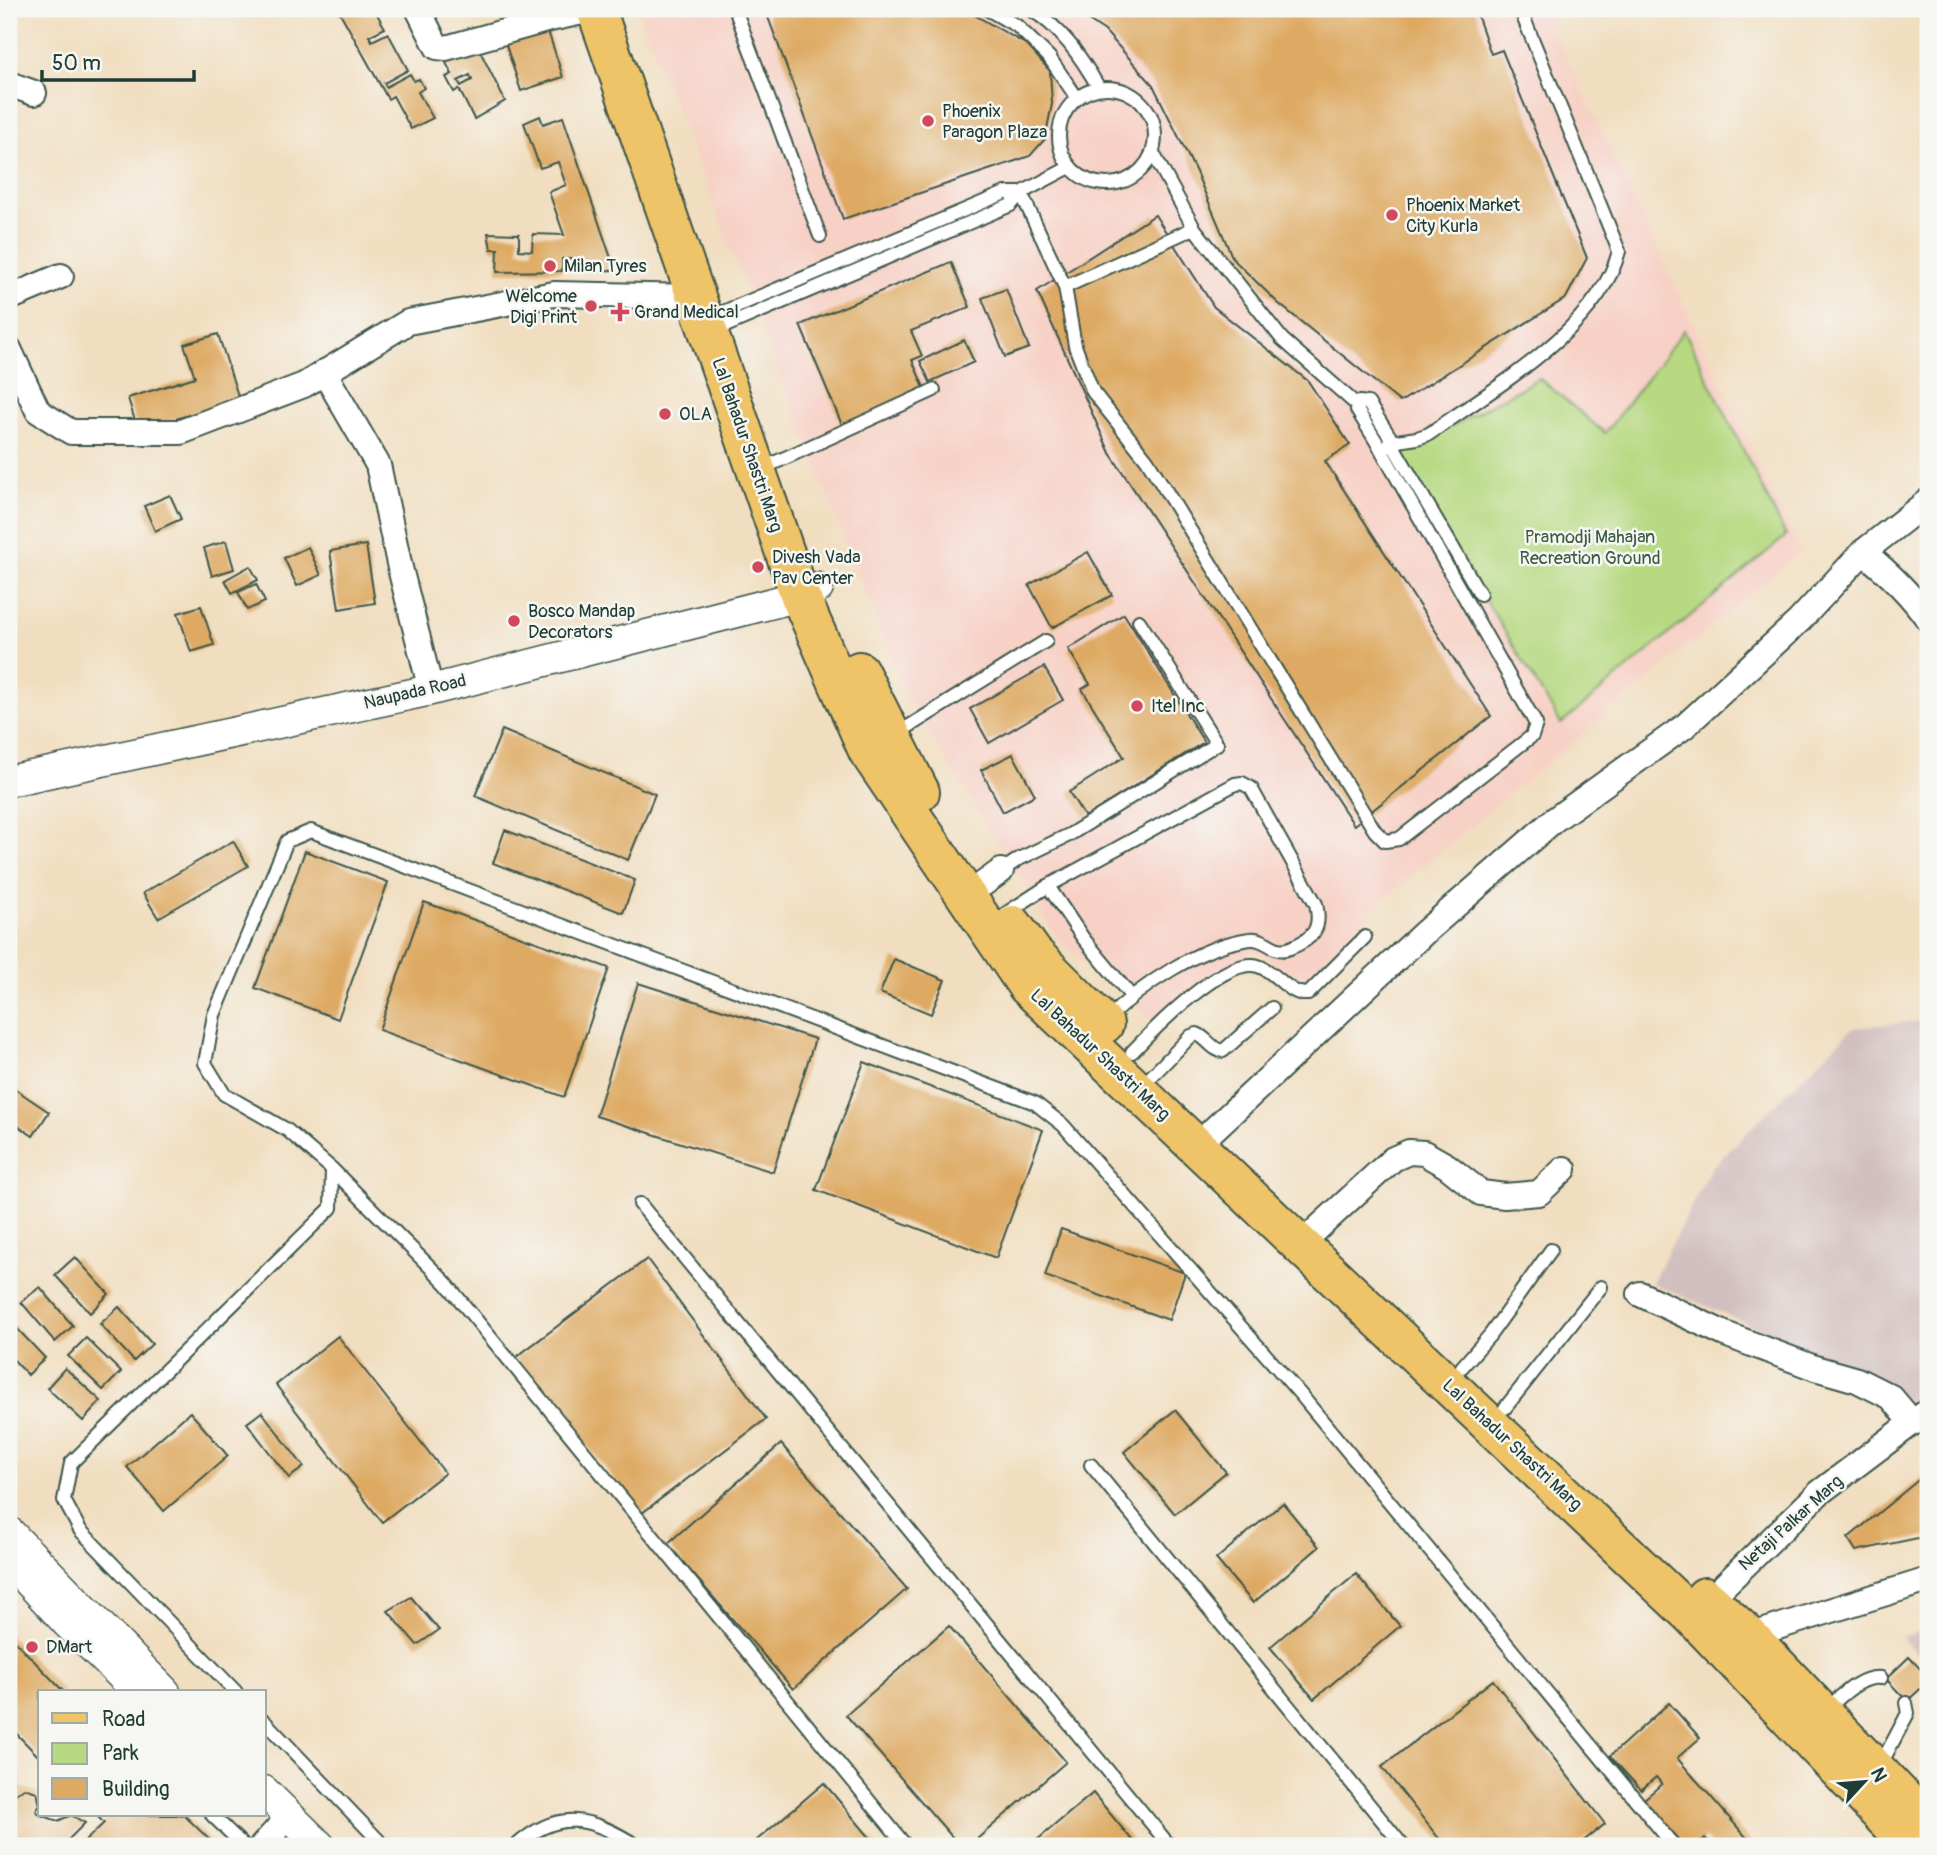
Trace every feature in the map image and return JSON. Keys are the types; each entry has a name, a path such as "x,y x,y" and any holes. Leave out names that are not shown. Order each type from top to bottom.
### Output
{"main road":[{"name":"Lal Bahadur Shastri Marg","path":"596,9 774,463 809,592"},
{"name":"Lal Bahadur Shastri Marg","path":"617,9 809,592 880,744 1036,975 1141,1072 1206,1140 1700,1608 1749,1636 1928,1824"},
{"name":"Lal Bahadur Shastri Marg","path":"880,744 928,809 996,890 1033,953 1036,975 1103,1023 1141,1072"},
{"name":"Lal Bahadur Shastri Marg","path":"1206,1140 1316,1230 1505,1408 1700,1608 1911,1846"},
{"path":"1911,1846 1928,1832"}],"street":[{"path":"418,9 437,47 446,48 596,9"},
{"path":"9,84 34,93"},
{"path":"9,298 61,276"},
{"path":"9,349 38,411 71,432 181,432 304,385 408,322 554,295 716,311"},
{"path":"324,372 378,465 400,568 431,690"},
{"path":"1206,1140 1425,932 1554,820 1685,726 1799,621 1863,552 1928,501"},
{"path":"1863,552 1894,578 1928,619"},
{"name":"Naupada Road","path":"9,781 431,690 809,592"},
{"path":"1316,1230 1393,1159 1409,1152 1424,1153 1447,1166 1481,1193 1505,1196 1539,1193 1564,1168"},
{"path":"1640,1294 1725,1334 1815,1368 1857,1380 1891,1397 1921,1417"},
{"name":"Netaji Palkar Marg","path":"1700,1608 1819,1493 1921,1417"},
{"path":"12,1548 140,1687"},
{"path":"1749,1636 1928,1580"},
{"path":"262,1846 292,1831 266,1794"}],"lane":[{"path":"735,9 820,236"},
{"path":"987,9 1017,26 1049,57 1077,98"},
{"path":"1030,9 1041,15 1073,46 1099,88"},
{"path":"1385,444 1429,434 1559,340 1586,310 1615,267 1619,251 1615,238 1520,9"},
{"path":"1099,88 1114,88 1127,92 1144,106 1155,125 1156,139 1153,153 1144,168 1132,178 1116,184 1090,182 1070,167 1061,152 1059,136 1062,119 1070,104 1077,98 1099,88"},
{"path":"1153,153 1194,228 1282,339 1357,405 1357,410 1385,444 1480,594"},
{"path":"716,311 1006,193 1021,192 1070,167"},
{"path":"1021,192 1065,287 1075,345 1093,392 1147,460 1375,831 1385,841 1399,839 1532,736 1536,723 1385,444"},
{"path":"1065,287 1194,228"},
{"path":"774,463 934,390"},
{"path":"996,890 1019,859 1069,835 1217,744 1139,621"},
{"path":"880,744 1046,641"},
{"path":"996,890 1048,886 1235,784 1241,783 1251,789 1316,904 1319,917 1316,932 1286,950 1276,950 1261,938 1248,939 1209,951 1131,996 1103,1023"},
{"path":"906,1846 446,1283 332,1169 287,1130 224,1094 205,1063 214,1015 287,841 311,831 1035,1102 1063,1125 1301,1395 1674,1846"},
{"path":"1048,886 1083,938 1131,996"},
{"path":"1141,1072 1186,999 1202,987 1251,965 1260,966 1279,977 1293,990 1308,994 1365,937"},
{"path":"1141,1072 1197,1034 1218,1051 1223,1051 1272,1008"},
{"path":"234,1690 80,1530 64,1500 71,1463 331,1208 332,1169"},
{"path":"640,1204 1170,1846"},
{"path":"1462,1367 1490,1335 1551,1250"},
{"path":"1505,1408 1601,1287"},
{"path":"1091,1465 1403,1846"},
{"path":"1822,1712 1861,1682 1869,1678 1881,1678"},
{"path":"1877,1771 1908,1713 1906,1703"},
{"path":"266,1723 384,1846"},
{"path":"213,1816 244,1846"},
{"path":"516,1846 525,1838 555,1823 583,1820 612,1830 637,1846"}],"shaded area":[{"path":"637,9 1544,9 1801,552 1386,897 1306,984 1255,951 1156,1024 1058,940 906,696"},
{"path":"1928,1020 1928,1401 1914,1410 1861,1372 1652,1283 1711,1168 1853,1028"},
{"path":"1928,1629 1928,1665 1901,1637"}],"green space":[{"name":"Pramodji Mahajan Recreation Ground","path":"1684,330 1786,536 1561,724 1398,456 1539,378 1605,433"}],"building":[{"path":"338,9 374,9 385,28 369,36 372,41 388,33 408,70 384,83 386,87 410,74 414,81 419,79 424,88 418,92 433,118 411,129 393,96 388,99"},
{"path":"423,9 456,9 427,19"},
{"path":"495,9 519,9 497,16"},
{"name":"Phoenix Paragon Plaza","path":"765,9 964,9 1027,45 1050,71 1052,104 1045,139 1030,156 843,219"},
{"name":"Phoenix Market City Kurla","path":"1072,9 1475,9 1491,54 1502,50 1587,258 1566,298 1400,402 1278,303 1233,259 1196,172 1153,85 1105,31"},
{"path":"547,28 563,77 521,91 505,42"},
{"path":"479,49 505,101 474,119 459,89 454,92 446,77 452,74 445,61 466,50","holes":["470,75 472,80 461,86 458,81"]},
{"path":"540,116 543,124 563,117 615,270 582,271 582,259 562,259 562,271 497,272 498,249 491,249 488,233 519,234 519,250 532,251 533,234 564,235 549,192 566,185 558,162 540,168 524,123"},
{"path":"1155,215 1214,307 1308,381 1350,445 1325,461 1491,716 1354,825 1110,453 1037,291"},
{"path":"951,262 970,307 911,331 922,356 912,360 925,390 842,425 800,325"},
{"path":"1006,289 1029,348 1005,357 982,298"},
{"path":"218,334 239,399 138,431 128,398 195,377 184,344"},
{"path":"964,340 974,362 930,382 920,361"},
{"path":"170,495 181,519 155,531 144,506"},
{"path":"226,541 234,569 212,576 204,548"},
{"path":"366,545 375,603 339,609 330,551"},
{"path":"308,547 321,575 297,586 284,558"},
{"path":"1088,552 1112,595 1052,628 1029,585"},
{"path":"250,566 258,580 232,593 225,580"},
{"path":"256,584 265,602 247,610 238,592"},
{"path":"201,606 214,645 191,652 178,613"},
{"name":"Itel Inc","path":"1124,614 1204,742 1085,817 1069,792 1124,757 1082,689 1090,684 1068,649"},
{"path":"1044,667 1063,700 989,743 970,709"},
{"path":"502,730 655,794 628,860 475,796"},
{"path":"1013,754 1035,795 1003,812 981,770"},
{"path":"505,830 635,880 623,913 493,863"},
{"path":"233,841 248,866 158,918 143,893"},
{"path":"305,851 388,882 338,1019 255,988"},
{"path":"424,902 609,968 564,1097 379,1030"},
{"path":"894,959 945,980 931,1014 880,993"},
{"path":"638,983 815,1039 773,1172 596,1116"},
{"path":"864,1062 1043,1130 996,1258 816,1190"},
{"path":"9,1085 49,1112 33,1136 9,1120"},
{"path":"1061,1229 1185,1273 1169,1320 1045,1276"},
{"path":"75,1257 109,1294 90,1313 55,1275"},
{"path":"647,1259 766,1419 642,1513 515,1358"},
{"path":"40,1287 73,1326 55,1342 21,1302"},
{"path":"119,1307 152,1344 134,1361 100,1324"},
{"path":"9,1320 45,1358 28,1375 9,1355"},
{"path":"338,1336 445,1473 382,1522 276,1385"},
{"path":"86,1338 121,1372 103,1390 68,1356"},
{"path":"65,1368 101,1401 83,1421 47,1388"},
{"path":"1175,1410 1226,1472 1175,1514 1124,1452"},
{"path":"190,1412 228,1456 164,1511 127,1467"},
{"path":"262,1412 304,1467 289,1478 247,1423"},
{"path":"781,1444 907,1589 793,1689 667,1544"},
{"path":"1928,1472 1928,1536 1856,1551 1848,1538"},
{"path":"1283,1503 1319,1547 1253,1603 1216,1559"},
{"path":"1356,1574 1400,1626 1314,1699 1270,1647"},
{"path":"411,1597 439,1630 417,1645 388,1611"},
{"path":"949,1626 1066,1762 969,1846 960,1846 846,1715"},
{"path":"9,1635 62,1690 38,1690 38,1756 9,1726"},
{"path":"1909,1657 1928,1677 1928,1682 1907,1701 1886,1679"},
{"path":"1493,1680 1605,1824 1577,1846 1445,1846 1382,1767"},
{"path":"1669,1703 1700,1738 1677,1758 1754,1846 1712,1846 1705,1838 1697,1846 1684,1846 1643,1800 1662,1784 1656,1777 1641,1790 1610,1756"},
{"path":"11,1749 14,1795 24,1788 37,1792 38,1816 58,1821 73,1816 85,1823 62,1846 9,1846"},
{"path":"824,1783 877,1846 750,1846"},
{"path":"1093,1793 1137,1846 1030,1846"},
{"path":"97,1816 185,1816 216,1846 90,1846 85,1841 104,1823"}],"place":[{"name":"Phoenix Paragon Plaza","path":"928,121"},
{"name":"Phoenix Market City Kurla","path":"1392,215"},
{"name":"Milan Tyres","path":"550,266"},
{"name":"Welcome Digi Print","path":"591,306"},
{"name":"Grand Medical","path":"620,312"},
{"name":"OLA","path":"665,414"},
{"name":"Divesh Vada Pav Center","path":"758,567"},
{"name":"Bosco Mandap Decorators","path":"514,621"},
{"name":"Itel Inc","path":"1137,706"},
{"name":"DMart","path":"32,1647"}]}
